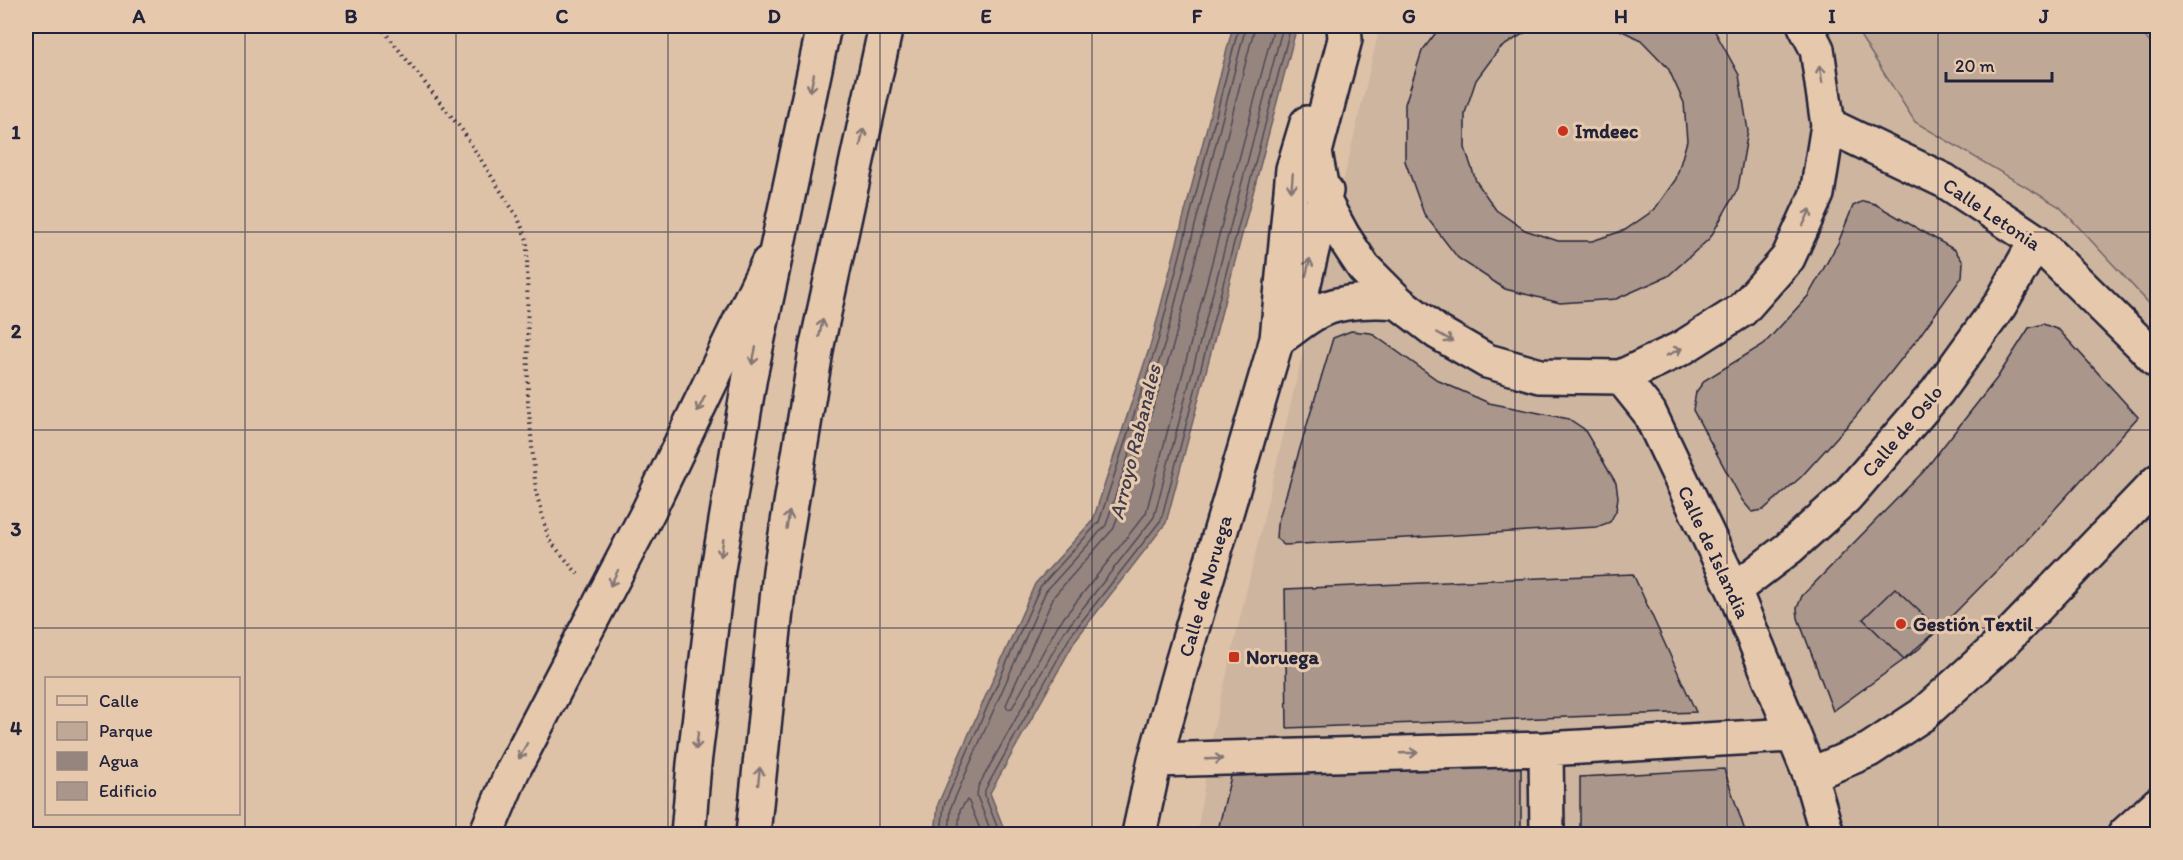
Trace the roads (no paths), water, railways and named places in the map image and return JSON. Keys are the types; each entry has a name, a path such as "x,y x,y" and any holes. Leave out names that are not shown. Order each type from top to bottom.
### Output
{"street":[{"path":"688,834 694,764 718,569 750,376 824,26"},
{"path":"753,834 780,571 815,357 886,26"},
{"name":"Calle de Noruega","path":"1139,834 1155,760 1277,339 1293,169 1335,26"},
{"name":"Calle de Noruega","path":"1324,201 1315,152 1345,39 1344,26"},
{"name":"Calle de Noruega","path":"1277,339 1300,300 1366,26"},
{"path":"1324,201 1364,268 1398,302 1437,332 1487,361 1540,376 1621,377 1682,348 1742,310 1788,258 1817,194 1828,125 1817,49 1806,26"},
{"name":"Calle Letonia","path":"1828,125 1945,182 2036,241 2157,362"},
{"path":"486,834 512,772 654,499 780,237"},
{"name":"Calle de Oslo","path":"1734,590 1789,548 1846,497 1937,392 2000,305 2036,241"},
{"path":"1277,339 1320,311 1349,303 1372,300 1398,302"},
{"name":"Calle de Islandia","path":"1621,377 1649,412 1734,590 1810,775 1827,834"},
{"path":"1810,775 1869,750 1922,715 2002,643 2157,481"},
{"path":"1155,760 1546,749 1793,735"},
{"path":"1546,749 1546,834"},
{"path":"2125,834 2157,804"}],"water":[{"name":"Arroyo Rabanales","path":"1233,26 1297,26 1166,523 1076,639 990,793 1006,834 935,834 938,804 1035,584 1093,520 1152,340"}],"place":[{"name":"Imdeec","path":"1563,131"},
{"name":"Gestión Textil","path":"1901,624"},
{"name":"Noruega","path":"1234,657"}]}
